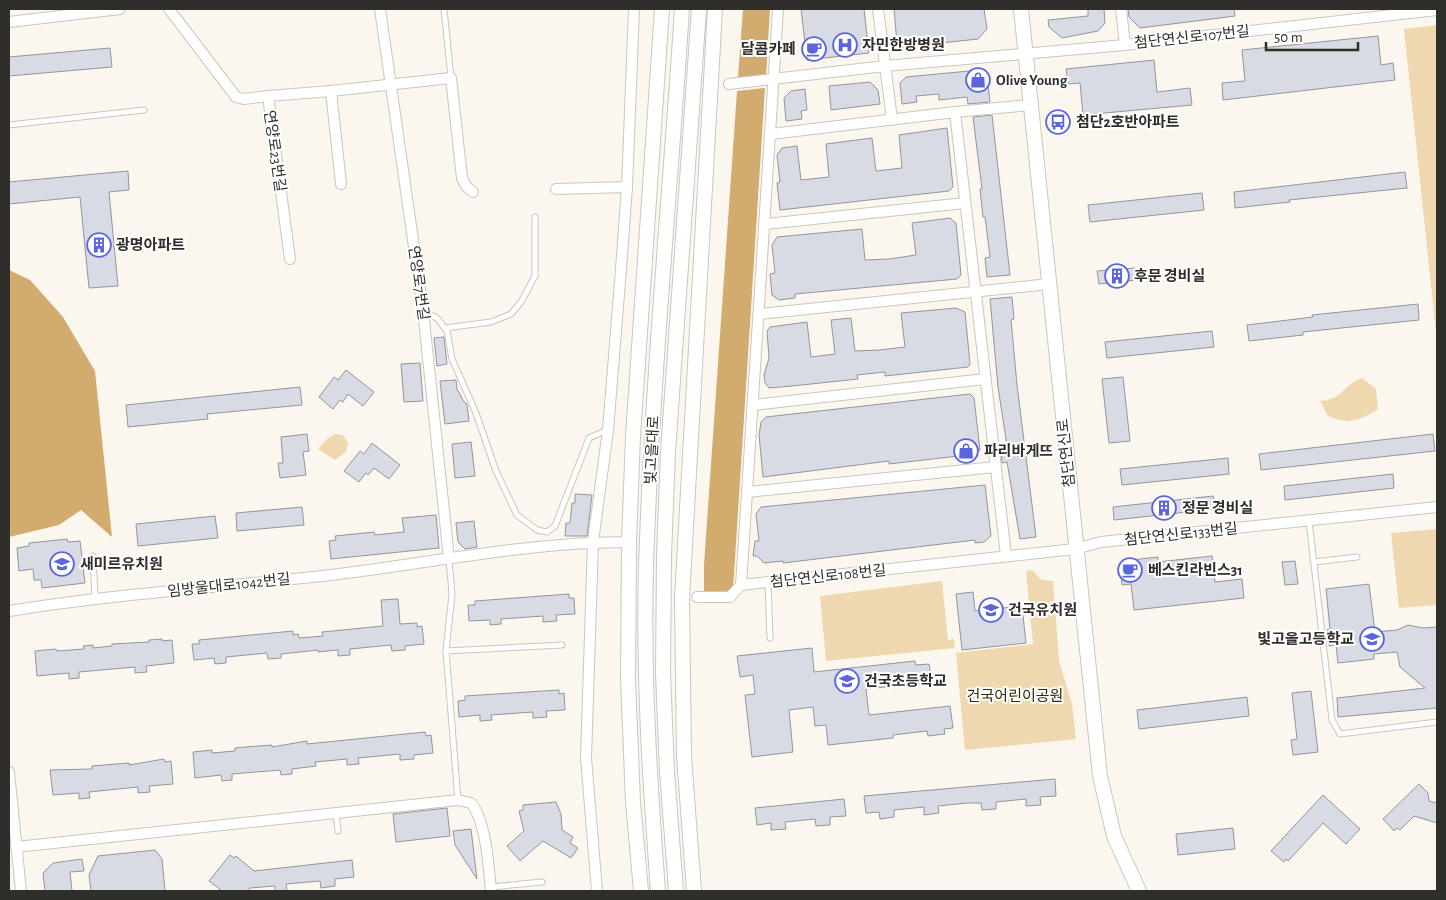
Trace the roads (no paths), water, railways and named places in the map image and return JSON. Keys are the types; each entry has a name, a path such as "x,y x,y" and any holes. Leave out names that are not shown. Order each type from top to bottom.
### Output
{"main road":[{"path":"641,891 633,802 628,679 628,542 633,436 662,9"},
{"name":"빛고을대로","path":"658,891 649,771 646,568 652,451 682,9"},
{"name":"빛고을대로","path":"676,891 666,772 663,673 664,556 668,452 699,9"},
{"path":"694,891 684,756 682,598 715,9"},
{"name":"첨단연신로","path":"1020,9 1075,549 1103,794 1114,836 1139,891"}],"street":[{"path":"9,22 28,14 120,9"},
{"name":"연양로23번길","path":"168,9 236,97 244,99 268,96 290,259"},
{"name":"연양로7번길","path":"380,9 423,310 449,559"},
{"path":"597,891 586,758 593,542 608,430 627,187 634,9"},
{"path":"697,597 730,596 741,585 766,224 778,9"},
{"path":"878,9 892,120"},
{"name":"첨단연신로107번길","path":"1121,9 1125,44"},
{"name":"첨단연신로107번길","path":"1025,54 1125,44 1381,12 1437,10"},
{"path":"729,84 885,66 1025,54"},
{"path":"268,96 451,78 462,178 466,186 473,192"},
{"path":"331,91 341,184"},
{"path":"770,134 1030,105"},
{"path":"955,112 1006,556"},
{"path":"556,189 627,187"},
{"path":"766,224 965,203"},
{"path":"760,314 975,290 1049,284"},
{"path":"753,405 985,379"},
{"path":"747,492 995,468"},
{"name":"첨단연신로133번길","path":"1075,549 1101,542 1437,507"},
{"name":"임방울대로1042번길","path":"9,611 95,598 338,574 537,547 593,542 628,542"},
{"name":"첨단연신로108번길","path":"741,585 1075,549"},
{"path":"9,772 13,847 21,891"},
{"path":"13,847 458,800 471,803 476,811 482,833 491,889"}],"lane":[{"path":"444,9 451,78"},
{"path":"9,125 144,110"},
{"path":"445,328 501,319 510,314 521,302 535,276 535,217"},
{"path":"423,310 437,318 447,331 452,359 476,413 496,471 517,515 537,530 547,532 555,526 589,438 608,430"},
{"path":"1309,521 1332,720 1340,734 1437,722"},
{"path":"92,556 95,598"},
{"path":"1314,562 1357,557"},
{"path":"449,559 452,594 446,651 458,800"},
{"path":"768,583 770,638"},
{"path":"446,651 562,645"},
{"path":"336,812 338,831"},
{"path":"491,889 542,882"}],"place":[{"name":"자민한방병원","path":"845,45"},
{"name":"달콤카페","path":"814,49"},
{"name":"Olive Young","path":"978,80"},
{"name":"첨단2호반아파트","path":"1058,122"},
{"name":"광명아파트","path":"99,245"},
{"name":"후문 경비실","path":"1117,276"},
{"name":"파리바게뜨","path":"966,451"},
{"name":"정문 경비실","path":"1164,508"},
{"name":"새미르유치원","path":"62,564"},
{"name":"베스킨라빈스31","path":"1130,570"},
{"name":"건국유치원","path":"991,610"},
{"name":"빛고을고등학교","path":"1372,639"},
{"name":"건국초등학교","path":"847,681"}],"park label":[{"name":"건국어린이공원","path":"1015,696"}]}
